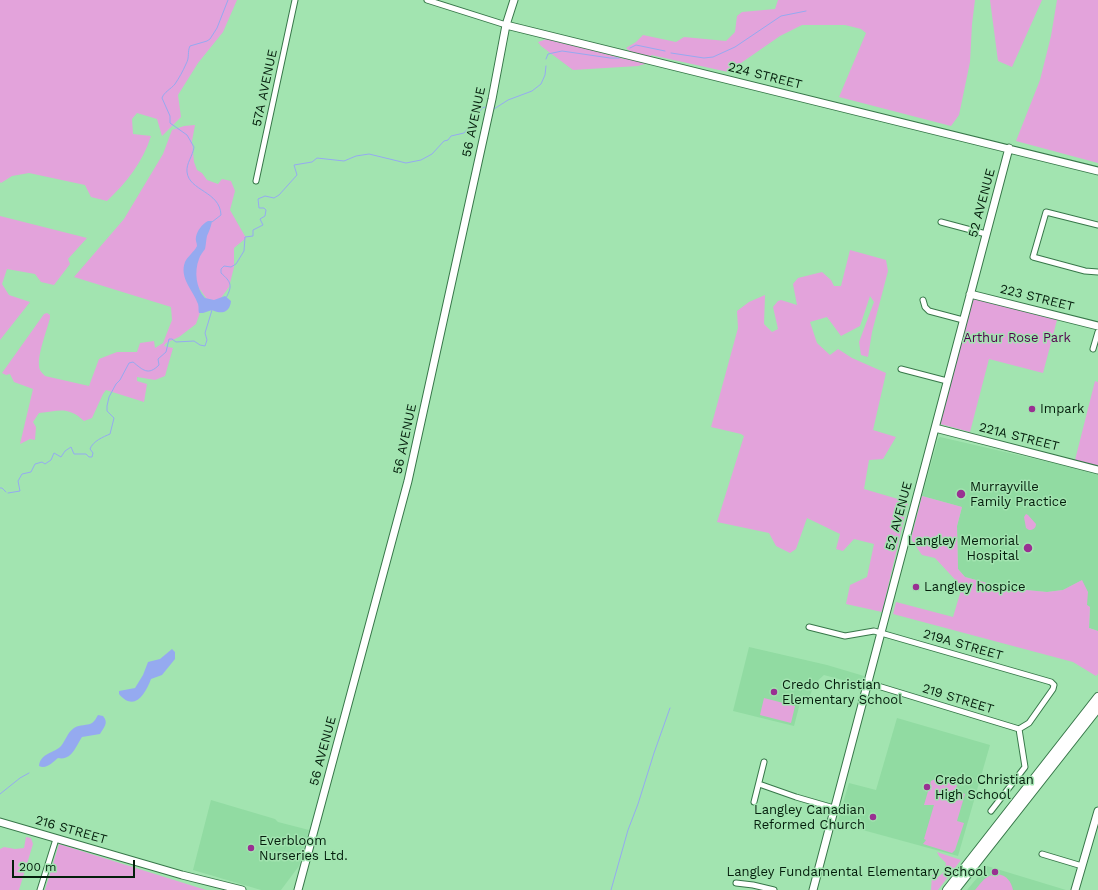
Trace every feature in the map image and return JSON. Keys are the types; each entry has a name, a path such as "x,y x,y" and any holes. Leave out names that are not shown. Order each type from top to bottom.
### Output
{"main road":[{"path":"946,890 1098,697"},
{"path":"955,890 1098,708"}],"street":[{"name":"57A AVENUE","path":"256,182 295,0"},
{"name":"224 STREET","path":"427,0 506,25 1098,171"},
{"name":"56 AVENUE","path":"298,890 408,481 491,104 506,25 514,0"},
{"name":"52 AVENUE","path":"813,890 1009,148"},
{"path":"1098,225 1046,212 1033,257 1085,271 1098,272"},
{"path":"941,222 986,234"},
{"name":"223 STREET","path":"970,294 1098,326"},
{"path":"923,300 925,307 929,311 963,320"},
{"path":"1093,349 1098,332"},
{"path":"901,369 947,381"},
{"name":"221A STREET","path":"935,428 1098,470"},
{"name":"219A STREET","path":"809,627 844,636 852,636 870,632 881,633 1051,682 1054,685 1053,689 1029,723 1019,729"},
{"name":"219 STREET","path":"868,683 1019,729"},
{"path":"991,810 1025,767 1019,729"},
{"path":"754,802 764,762"},
{"path":"759,784 834,808"},
{"path":"1075,890 1098,811"},
{"name":"216 STREET","path":"0,822 182,875 242,890"},
{"path":"40,890 56,838"},
{"path":"1042,854 1082,866"},
{"name":"216 STREET","path":"182,875 225,890"},
{"name":"56 AVENUE","path":"294,890 301,878"},
{"path":"736,883 774,890"}],"shaded area":[{"name":"Langley Memorial Hospital","path":"940,437 1098,475 1098,631 1089,628 1090,607 1087,605 1087,592 1081,581 1063,590 1047,592 1005,588 965,577 958,569 957,526 962,507 922,496 938,439"},
{"name":"Credo Christian Elementary School","path":"749,647 827,665 864,676 861,685 824,675 814,684 809,699 800,703 794,726 733,711"},
{"name":"Credo Christian High School","path":"897,718 990,745 958,856 837,823 849,783 876,790"},
{"name":"Everbloom Nurseries Ltd.","path":"211,800 275,819 278,822 309,830 299,866 281,890 261,890 193,870"},
{"name":"Langley Fundamental Elementary School","path":"987,866 1066,890 967,890"}],"green space":[{"path":"0,0 237,0 223,32 198,63 178,95 181,117 162,136 157,119 137,113 132,119 133,134 151,136 148,146 133,172 107,201 91,197 85,185 29,173 12,176 1,183 0,182"},
{"path":"778,0 975,0 970,62 959,115 951,126 839,97 866,33 861,29 845,25 802,25 780,36 728,72 651,55 652,62 638,66 573,70 541,46 538,42 550,38 624,59 634,55 626,48 636,42 643,35 676,42 684,37 726,41 735,32 737,16 742,12 775,9"},
{"path":"990,0 1042,0 1012,67 998,61"},
{"path":"1057,0 1098,0 1098,163 1016,141 1040,80 1051,36"},
{"path":"195,125 192,141 194,162 197,170 202,173 207,180 218,184 222,179 231,181 235,191 230,210 246,238 234,248 234,267 229,287 218,302 209,302 199,288 203,304 196,324 179,337 166,343 164,346 173,348 165,376 155,380 137,377 137,381 147,384 144,402 106,390 92,418 84,421 68,411 39,413 33,422 36,427 35,440 30,439 20,444 33,389 14,382 10,374 6,375 2,373 44,314 47,313 50,315 39,360 40,370 45,376 89,386 99,359 117,352 137,352 140,343 154,341 155,348 163,343 172,320 171,307 74,277 124,219 163,154 172,130 184,126"},
{"path":"0,216 87,238 68,259 70,264 54,285 41,282 35,274 7,269 2,284 9,295 30,302 0,340"},
{"path":"850,250 886,260 888,271 872,332 868,357 861,355 859,342 874,302 870,296 860,326 841,336 827,317 810,322 817,343 830,355 838,349 852,358 886,373 873,430 896,437 883,459 869,460 864,489 908,502 882,612 846,604 850,585 867,577 874,544 854,539 843,551 836,549 840,534 807,518 796,549 790,553 776,546 769,533 717,522 744,436 711,427 738,328 737,311 749,302 765,295 764,324 772,332 778,329 773,307 778,301 781,300 797,305 793,284 798,278 822,272 831,280 834,286 841,286"},
{"name":"Arthur Rose Park","path":"973,298 1057,320 1043,373 989,359 970,432 940,424"},
{"path":"1095,381 1098,382 1098,467 1075,460"},
{"path":"922,496 962,507 957,526 958,569 965,577 1005,588 1047,592 1063,590 1082,580 1088,592 1087,605 1090,607 1089,628 1098,631 1098,674 1096,676 1073,662 893,614 896,602 953,617 962,587 935,558 922,555 911,539"},
{"path":"1026,514 1036,524 1033,529 1029,530 1026,528 1024,517"},
{"path":"764,698 795,706 791,723 760,715"},
{"path":"935,779 957,785 955,791 965,794 957,821 964,823 955,850 952,853 923,844 926,840 924,839 934,805 924,805 931,781"},
{"path":"26,837 31,838 33,844 19,890 0,890 0,849 4,847 15,849 24,848"},
{"path":"59,844 206,890 45,890"},
{"path":"937,852 961,860 938,890 931,890 932,875 938,877 944,872 946,863"},
{"path":"998,874 1008,879 1013,890 975,890 987,877"}],"water":[{"path":"208,221 212,221 211,227 207,236 205,249 197,264 197,280 200,290 205,298 214,300 225,296 231,301 229,308 225,312 216,312 212,310 199,313 196,299 185,279 185,262 197,246 197,232"},
{"path":"172,649 175,652 175,659 162,675 151,679 142,696 129,702 119,694 119,691 135,688 143,675 148,662 160,659"},
{"path":"98,715 103,716 106,721 100,734 82,737 70,755 63,758 58,758 47,766 39,766 42,758 61,746 68,734 74,728 92,723"}],"waterway":[{"path":"212,222 221,215 219,207 216,201 198,188 189,178 187,169 194,147 187,135 170,123 170,116 162,98 164,94 175,84 182,72 187,61 190,46 210,39 217,28 228,0"},
{"path":"671,53 704,58 713,57 735,47 781,16 806,11"},
{"path":"630,48 636,45 665,51"},
{"path":"546,59 548,54 562,51 619,58"},
{"path":"494,109 508,100 532,91 541,84 545,75 546,66"},
{"path":"226,298 230,290 230,284 221,273 221,269 224,266 231,267 236,264 244,251 245,237 253,236 253,230 263,225 260,219 265,216 266,210 264,208 259,208 258,199 265,196 274,198 279,195 297,175 294,165 312,162 317,158 344,161 356,156 369,154 406,163 421,160 432,154 451,136 464,133 475,120 482,108 485,107"},
{"path":"8,493 20,491 18,481 22,474 31,472 35,464 42,462 45,464 51,460 54,453 61,457 65,451 71,447 74,454 86,454 89,457 92,457 93,453 90,449 91,446 98,440 110,434 114,418 107,411 109,397 129,363 133,362 146,371 152,370 159,365 158,359 166,352 169,339 176,342 194,341 205,346 207,340 205,333 212,310"},
{"path":"0,488 6,492"},
{"path":"611,890 628,830 670,708"},
{"path":"0,794 20,778 29,773"}],"place":[{"name":"Impark","path":"1032,409"},
{"name":"Murrayville Family Practice","path":"961,494"},
{"name":"Langley Memorial Hospital","path":"1028,548"},
{"name":"Langley hospice","path":"916,587"},
{"name":"Credo Christian Elementary School","path":"774,692"},
{"name":"Credo Christian High School","path":"927,787"},
{"name":"Langley Canadian Reformed Church","path":"873,817"},
{"name":"Everbloom Nurseries Ltd.","path":"251,848"},
{"name":"Langley Fundamental Elementary School","path":"995,872"}]}
